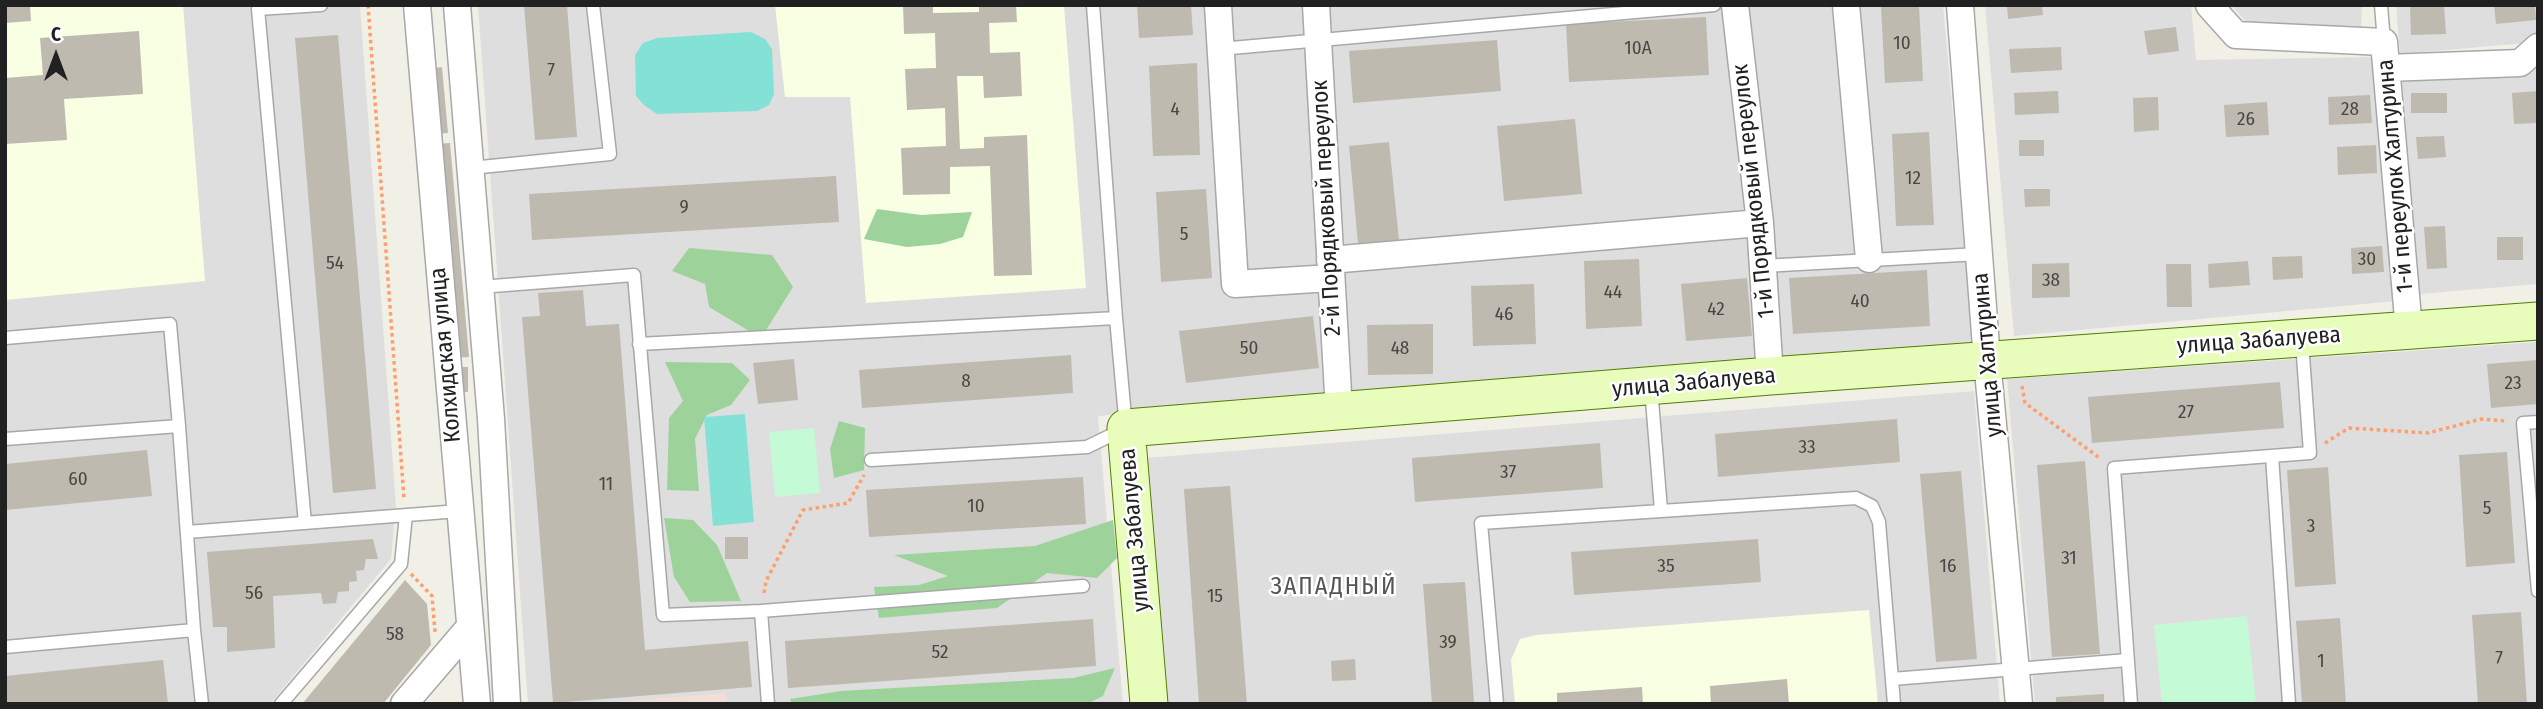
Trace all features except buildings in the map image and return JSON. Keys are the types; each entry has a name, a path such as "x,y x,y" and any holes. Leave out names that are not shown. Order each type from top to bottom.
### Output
{"street":[{"name":"Колхидская улица","path":"417,5 477,704"},
{"name":"Колхидская улица","path":"457,5 491,419 507,704"},
{"path":"1218,5 1235,284 1331,269 1760,223"},
{"name":"2-й Порядковый переулок","path":"1316,5 1339,411"},
{"name":"1-й Порядковый переулок","path":"1735,5 1760,223 1770,376"},
{"path":"1846,5 1870,259"},
{"name":"улица Халтурина","path":"1960,5 1979,254 2002,359 2015,669 2019,704"},
{"name":"1-й переулок Халтурина","path":"2209,5 2236,34 2384,41 2409,330"},
{"path":"2387,68 2520,63 2538,47"},
{"name":"улица Забалуева","path":"1149,704 1126,428 1770,376 2538,321"},
{"path":"404,704 469,628"}],"lane":[{"path":"305,523 257,7 321,5"},
{"path":"471,169 610,154 593,5"},
{"path":"871,460 1087,447 1126,428 1093,5"},
{"path":"1220,49 1714,5"},
{"path":"2381,5 2384,41"},
{"path":"1763,266 1979,254"},
{"path":"480,287 634,275 663,615 761,611 1083,586"},
{"path":"639,344 1116,318"},
{"path":"5,338 170,324 202,704"},
{"path":"2131,704 2114,468 2310,453 2301,338"},
{"path":"1651,387 1661,510"},
{"path":"2538,422 2524,423 2538,591"},
{"path":"5,439 179,426"},
{"path":"2272,456 2289,704"},
{"path":"1497,704 1481,523 1856,498 1872,506 1879,522 1894,704"},
{"path":"187,532 459,511"},
{"path":"281,704 401,564 405,515"},
{"path":"761,611 768,704"},
{"path":"5,647 194,630"},
{"path":"1892,679 2128,660"}],"path":[{"path":"368,5 405,515"},
{"path":"2002,359 2025,402 2114,468"},
{"path":"2310,453 2350,428 2428,433 2481,419 2524,423"},
{"path":"761,611 766,581 803,510 848,503 871,460"},
{"path":"401,564 432,596 435,634"}],"shaded area":[{"path":"5,5 360,5 396,507 391,559 270,704 5,704"},
{"path":"5,5 183,5 205,281 5,300"},
{"path":"478,5 1943,5 1974,349 1098,416 1123,704 528,704"},
{"path":"775,5 1064,5 1086,288 866,303 850,97 785,97"},
{"path":"1985,5 2191,5 2196,60 2375,57 2397,301 2014,336"},
{"path":"2231,5 2362,5 2361,30 2249,25"},
{"path":"2396,5 2538,5 2538,42 2400,54"},
{"path":"751,32 765,39 772,49 774,94 769,105 757,111 657,114 636,96 635,55 643,43 657,38"},
{"path":"2538,69 2538,284 2420,294 2402,80"},
{"path":"2538,342 2538,704 2035,704 2007,379"},
{"path":"1974,391 2000,704 1160,704 1146,458"},
{"path":"745,414 754,522 713,526 704,417"},
{"path":"1869,610 1878,704 1515,704 1511,660 1520,639 1536,635"},
{"path":"726,693 726,704 592,704"}],"green space":[{"path":"877,209 921,215 972,212 963,237 940,244 907,247 864,239"},
{"path":"689,248 772,255 793,287 761,338 709,307 705,284 672,271"},
{"path":"665,362 732,363 750,380 731,405 707,415 695,439 699,491 667,490 669,418 683,401"},
{"path":"839,421 865,428 864,470 834,478 830,449"},
{"path":"814,428 820,493 775,497 769,432"},
{"path":"664,518 693,520 717,545 741,601 690,602 674,577"},
{"path":"1113,520 1117,558 1097,578 1047,573 997,608 879,618 874,587 919,585 948,576 894,555 1035,546"},
{"path":"2247,616 2256,704 2162,704 2154,625"},
{"path":"1115,668 1103,696 1087,704 792,704 790,699 841,691 1073,678"}],"district":[{"name":"ЗАПАДНЫЙ","path":"1334,587"}]}
